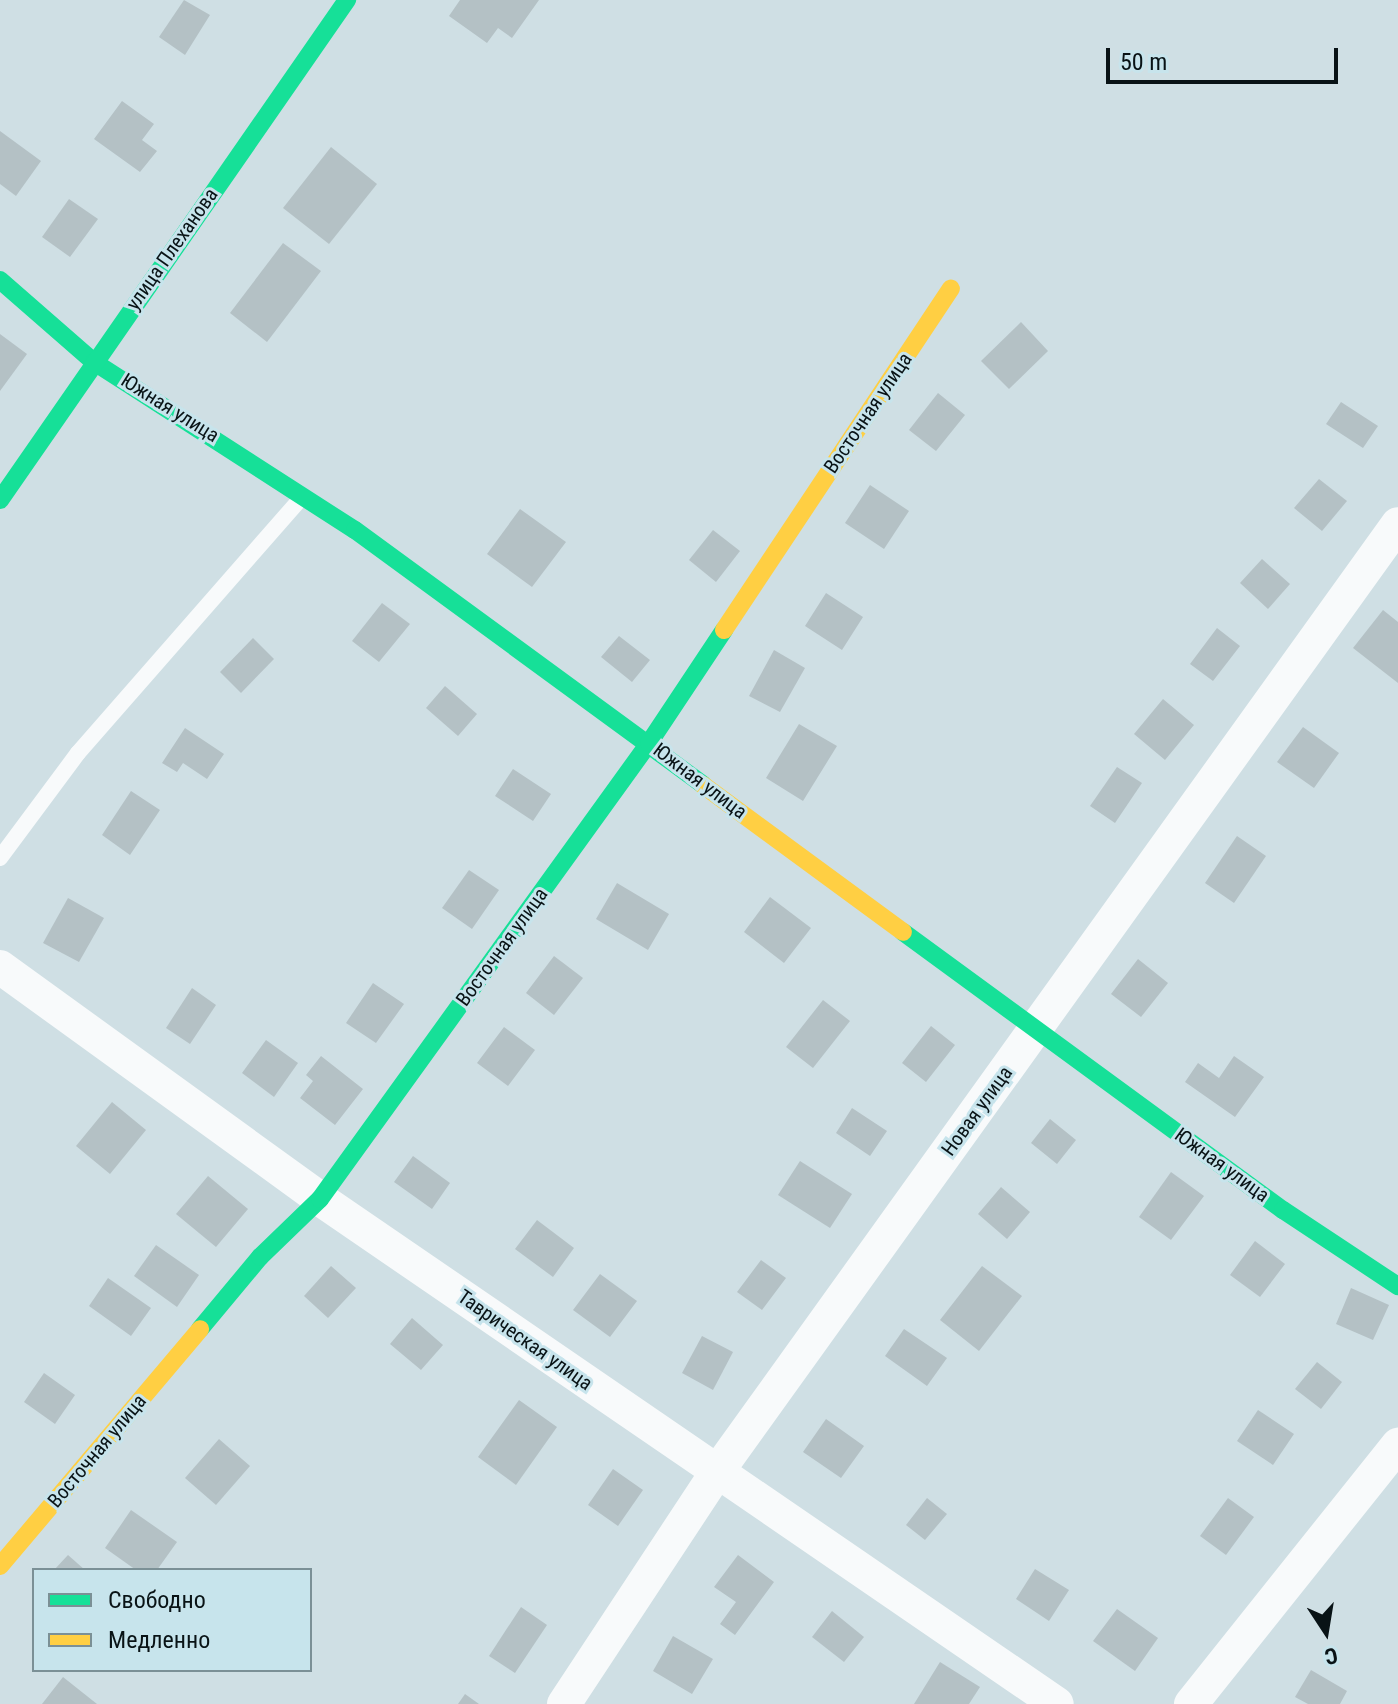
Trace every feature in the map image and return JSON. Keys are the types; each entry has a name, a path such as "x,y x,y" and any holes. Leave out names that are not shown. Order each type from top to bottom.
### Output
{"street":[{"name":"улица Плеханова","path":"0,500 347,0"},
{"name":"Южная улица","path":"0,280 94,362 304,495 649,743 1331,1245 1398,1286"},
{"name":"Восточная улица","path":"0,1566 260,1257 320,1199 649,743 951,288"},
{"name":"Новая улица","path":"564,1704 717,1472 1398,524"},
{"name":"Таврическая улица","path":"0,967 320,1199 1057,1704"},
{"path":"1191,1704 1398,1445"}],"lane":[{"path":"0,858 78,753 304,495"}],"building":[{"path":"184,0 210,15 185,55 159,37"},
{"path":"460,0 539,0 512,38 498,28 487,43 449,16"},
{"path":"122,101 154,124 142,140 157,151 140,172 94,139"},
{"path":"0,131 41,161 16,196 0,184"},
{"path":"331,147 377,184 329,244 283,208"},
{"path":"69,199 98,219 70,257 42,237"},
{"path":"283,243 321,271 267,342 230,313"},
{"path":"1021,322 1048,351 1009,389 981,361"},
{"path":"0,334 27,354 0,391"},
{"path":"938,393 965,415 936,451 909,430"},
{"path":"1341,402 1378,426 1363,448 1326,424"},
{"path":"1319,479 1347,501 1322,531 1294,508"},
{"path":"870,485 909,511 884,549 845,523"},
{"path":"520,509 566,542 532,587 487,554"},
{"path":"713,530 740,551 716,582 689,560"},
{"path":"1262,559 1290,584 1268,609 1240,583"},
{"path":"826,593 863,617 842,650 805,626"},
{"path":"382,603 410,624 379,662 352,641"},
{"path":"1383,610 1398,622 1398,683 1353,648"},
{"path":"1217,628 1240,646 1213,681 1190,664"},
{"path":"619,636 650,660 632,682 601,657"},
{"path":"253,638 274,659 241,693 220,672"},
{"path":"774,650 805,668 780,712 749,696"},
{"path":"445,686 477,714 458,736 426,708"},
{"path":"1163,699 1194,725 1165,760 1134,734"},
{"path":"799,724 837,746 803,801 766,778"},
{"path":"1303,727 1339,753 1314,788 1277,762"},
{"path":"185,728 224,754 207,779 183,763 177,772 162,763"},
{"path":"1117,767 1142,783 1115,823 1090,806"},
{"path":"513,769 551,794 533,821 495,796"},
{"path":"131,791 160,810 130,855 102,835"},
{"path":"1237,836 1266,856 1234,903 1205,883"},
{"path":"469,870 499,890 472,929 442,908"},
{"path":"617,883 669,914 648,950 596,919"},
{"path":"770,897 811,928 784,963 744,932"},
{"path":"68,898 104,918 79,962 43,943"},
{"path":"554,956 583,978 554,1015 526,993"},
{"path":"1138,959 1168,983 1141,1017 1111,994"},
{"path":"373,983 404,1004 376,1043 346,1023"},
{"path":"192,988 216,1005 190,1044 166,1028"},
{"path":"823,1000 850,1021 813,1068 786,1047"},
{"path":"931,1026 955,1045 926,1082 902,1063"},
{"path":"504,1027 535,1050 508,1086 477,1063"},
{"path":"266,1040 298,1063 274,1097 242,1073"},
{"path":"321,1056 363,1089 335,1125 300,1098 313,1081 306,1075"},
{"path":"1234,1056 1264,1077 1235,1117 1185,1082 1198,1063 1219,1078"},
{"path":"112,1102 146,1130 110,1174 76,1146"},
{"path":"852,1108 887,1131 870,1156 836,1133"},
{"path":"1050,1119 1076,1140 1057,1164 1031,1143"},
{"path":"413,1156 450,1183 432,1209 394,1182"},
{"path":"800,1161 852,1194 830,1228 778,1195"},
{"path":"1171,1172 1204,1196 1171,1240 1139,1217"},
{"path":"208,1176 248,1209 216,1247 176,1214"},
{"path":"1001,1187 1030,1212 1007,1239 978,1214"},
{"path":"537,1220 574,1248 553,1277 515,1249"},
{"path":"1255,1241 1285,1264 1260,1297 1230,1275"},
{"path":"156,1245 199,1275 177,1307 134,1276"},
{"path":"761,1260 786,1278 762,1310 737,1292"},
{"path":"331,1266 356,1288 328,1318 304,1296"},
{"path":"982,1266 1022,1296 979,1351 940,1320"},
{"path":"600,1274 637,1301 610,1337 573,1310"},
{"path":"108,1278 151,1308 131,1336 89,1306"},
{"path":"1351,1288 1389,1305 1373,1340 1336,1324"},
{"path":"412,1318 443,1345 421,1370 390,1344"},
{"path":"904,1329 947,1358 927,1386 885,1356"},
{"path":"702,1336 733,1352 713,1390 682,1373"},
{"path":"1317,1362 1342,1382 1321,1409 1295,1389"},
{"path":"44,1373 75,1395 55,1424 24,1402"},
{"path":"519,1400 557,1427 516,1485 478,1457"},
{"path":"1258,1410 1294,1434 1273,1465 1237,1441"},
{"path":"826,1419 864,1446 841,1478 803,1452"},
{"path":"219,1439 250,1466 216,1505 185,1478"},
{"path":"613,1469 643,1490 618,1526 588,1505"},
{"path":"927,1498 947,1514 925,1540 906,1525"},
{"path":"1228,1498 1254,1517 1226,1555 1200,1536"},
{"path":"131,1510 177,1542 158,1568 133,1568 105,1548"},
{"path":"68,1555 83,1568 56,1568"},
{"path":"738,1555 774,1582 735,1635 720,1624 736,1602 714,1587"},
{"path":"1035,1569 1069,1590 1049,1621 1016,1599"},
{"path":"521,1607 547,1625 515,1673 489,1656"},
{"path":"1117,1609 1158,1638 1135,1671 1093,1641"},
{"path":"832,1611 864,1637 844,1662 812,1637"},
{"path":"673,1636 713,1659 692,1694 653,1671"},
{"path":"940,1662 980,1687 969,1704 914,1704"},
{"path":"1311,1670 1347,1691 1340,1704 1308,1704 1295,1697"},
{"path":"63,1677 97,1704 42,1704"},
{"path":"465,1694 479,1704 458,1704"}],"traffic: fast":[{"path":"0,500 347,0"},
{"path":"0,280 94,362 355,530 703,785"},
{"path":"200,1329 260,1257 320,1199 649,743 724,630"},
{"path":"903,932 1283,1210 1398,1286"}],"traffic: slow":[{"path":"724,630 951,288"},
{"path":"703,785 903,932"},
{"path":"0,1566 200,1329"}]}
